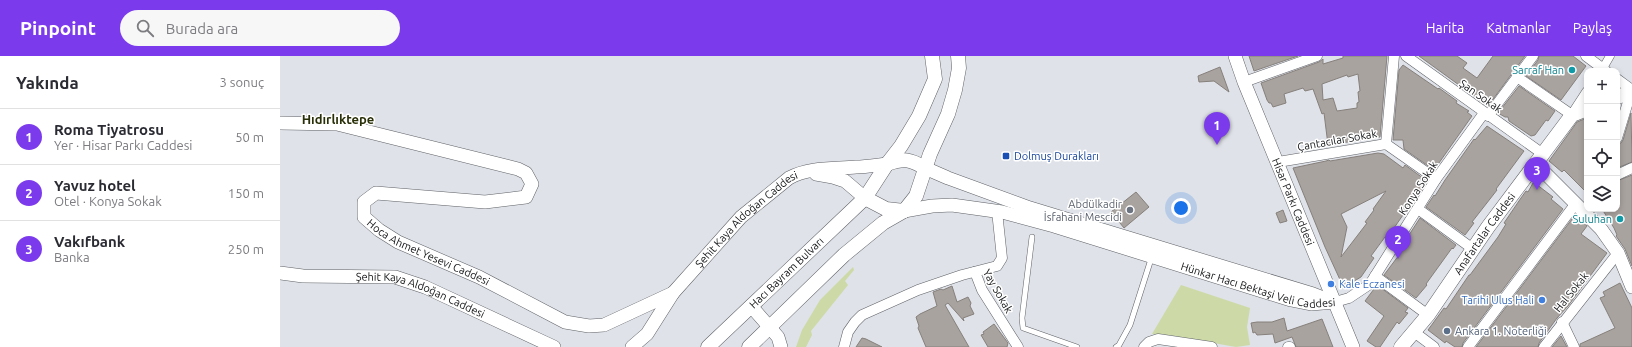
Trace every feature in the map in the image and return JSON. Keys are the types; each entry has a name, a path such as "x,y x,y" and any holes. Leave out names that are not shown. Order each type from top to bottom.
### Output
{"main road":[{"name":"Hacı Bayram Bulvarı","path":"708,347 865,198 887,164 901,146 919,116 935,79 932,56"},
{"path":"749,347 844,255 883,223 904,211 916,196 930,154 948,114 955,90 959,68 958,56"},
{"path":"1620,96 1632,91"},
{"path":"1572,114 1584,110"},
{"name":"Anafartalar Caddesi","path":"1401,347 1428,315 1488,227 1572,114"},
{"path":"887,164 904,159 915,162 925,168"},
{"path":"865,198 886,209 904,211"}],"street":[{"name":"Hisar Parkı Caddesi","path":"1235,56 1244,82 1353,347"},
{"path":"1244,82 1318,56"},
{"path":"1386,144 1394,56"},
{"name":"Şan Sokak","path":"1406,56 1542,154"},
{"name":"Konya Sokak","path":"1334,302 1350,298 1370,284 1436,180 1533,56"},
{"path":"1586,56 1601,68"},
{"path":"1605,68 1610,56"},
{"path":"1518,77 1572,114 1584,96"},
{"path":"1620,81 1632,91 1620,129"},
{"name":"Hoca Ahmet Yesevi Caddesi","path":"280,123 337,124 526,173 532,184 526,197 485,202 376,193 364,202 364,217 379,230 398,242 479,277 565,322 589,326 604,325 673,293"},
{"name":"Çantacılar Sokak","path":"1278,162 1386,144 1436,180"},
{"name":"Şehit Kaya Aldoğan Caddesi","path":"632,347 647,334 673,293 741,217 789,178 796,174 828,168 887,164"},
{"name":"Hünkar Hacı Bektaşi Veli Caddesi","path":"925,168 948,178 1154,252"},
{"path":"1533,168 1546,174 1583,208 1601,229 1618,253 1632,287"},
{"path":"1620,174 1632,168"},
{"path":"806,173 833,177 846,181 865,198"},
{"name":"Hünkar Hacı Bektaşi Veli Caddesi","path":"904,211 932,206 952,205 997,211 1305,291 1334,302"},
{"path":"1468,347 1583,208"},
{"path":"1418,209 1473,249"},
{"path":"975,272 997,266 1001,262 1002,251 997,211"},
{"name":"Hal Sokak","path":"1544,347 1562,322 1618,253"},
{"name":"Yay Sokak","path":"844,347 846,336 857,319 869,311 942,281 975,272 982,290 1018,347"},
{"name":"Şehit Kaya Aldoğan Caddesi","path":"280,273 303,276 395,277 425,287 554,347"},
{"path":"1375,276 1428,315"},
{"path":"751,306 778,337 781,347"},
{"path":"1562,322 1574,347"},
{"path":"1414,332 1434,347"},
{"path":"1144,347 1149,342 1158,339 1212,347"}],"lane":[{"path":"1032,237 1022,318 1023,328 1077,347"},
{"path":"1116,347 1119,345 1130,325 1154,252"}],"green space":[{"path":"853,267 854,270 845,281 848,285 811,331 812,335 806,347 796,347 802,330 820,300"},
{"path":"1181,285 1250,308 1247,327 1250,345 1236,347 1168,335 1152,334"}],"building":[{"path":"1249,56 1298,56 1254,71"},
{"path":"1343,56 1387,56 1380,137 1328,145 1324,113 1322,114 1313,89 1305,91 1303,88 1284,94 1286,103 1273,107 1267,100 1261,83 1319,62 1323,59 1323,64 1343,58","holes":["1358,74 1360,91 1358,92 1359,102 1357,103 1357,108 1337,111 1333,98 1323,100 1322,84 1347,75 1348,77"]},
{"path":"1419,56 1457,56 1467,63 1463,68 1477,78 1493,56 1525,56 1488,106"},
{"path":"1539,56 1573,56 1586,66 1561,100 1526,76 1538,60"},
{"path":"1403,65 1457,101 1456,103 1469,111 1467,112 1472,116 1434,170 1404,149 1403,140 1393,140 1399,70"},
{"path":"1220,67 1229,92 1214,81 1199,82 1198,76"},
{"path":"1519,86 1555,111 1535,135 1531,136 1509,121 1508,117 1498,113"},
{"path":"1631,113 1632,162 1620,167 1620,143 1623,140"},
{"path":"1584,119 1584,190 1564,170 1562,172 1549,161 1577,122"},
{"path":"1487,126 1524,151 1496,189 1497,190 1472,222 1474,223 1465,235 1426,207 1474,139 1475,140"},
{"path":"1378,153 1384,154 1403,168 1405,165 1427,181 1413,203 1402,214 1403,215 1387,238 1385,237 1371,256 1374,258 1361,277 1346,286 1342,284 1325,247 1293,168","holes":["1386,191 1373,209 1374,210 1365,222 1367,223 1341,257 1347,227 1341,214"]},
{"name":"Suluhan","path":"1632,175 1632,266 1625,249 1616,236 1617,235 1614,228 1604,212 1620,212 1620,180"},
{"path":"1533,183 1553,197 1551,199 1563,209 1463,343 1462,347 1455,347 1446,341 1445,343 1428,330 1444,308 1446,309 1469,275 1498,237 1506,224 1504,223 1526,191 1528,192"},
{"name":"Abdülkadir İsfahani Mescidi","path":"1136,192 1149,207 1124,228 1111,212"},
{"path":"1283,210 1287,221 1280,223 1276,213"},
{"name":"Tarihi Ulus Hali","path":"1575,215 1587,226 1581,234 1607,253 1568,306 1557,318 1539,343 1538,347 1476,347"},
{"path":"1420,218 1456,245 1453,249 1452,248 1426,284 1427,285 1416,298 1384,275 1405,247 1398,252"},
{"path":"1620,283 1632,308 1632,347 1580,347 1580,344 1615,328 1600,298 1605,296 1603,292"},
{"path":"1377,285 1408,308 1405,312 1408,313 1399,324 1397,322 1380,347 1376,347 1367,341 1384,316 1365,301"},
{"path":"952,286 957,302 968,297 971,303 970,306 974,314 963,318 964,321 948,303 945,305 969,347 926,347 918,328 919,326 916,317 937,306 933,292"},
{"path":"1284,318 1287,331 1322,319 1333,347 1296,347 1292,337 1275,343 1273,334 1257,335 1255,332 1253,333 1251,323 1272,322"},
{"path":"994,324 1008,343 1007,347 988,347 981,335"},
{"path":"1561,336 1567,347 1552,347"},
{"path":"862,338 866,339 882,347 856,347"}],"place":[{"name":"Sarraf Han","path":"1572,70"},
{"name":"Roma Tiyatrosu","path":"1217,145"},
{"name":"Dolmuş Durakları","path":"1006,156"},
{"name":"Vakıfbank","path":"1537,190"},
{"name":"Abdülkadir İsfahani Mescidi","path":"1130,210"},
{"name":"Suluhan","path":"1620,219"},
{"name":"Yavuz hotel","path":"1398,259"},
{"name":"Kale Eczanesi","path":"1331,284"},
{"name":"Tarihi Ulus Hali","path":"1542,300"},
{"name":"Ankara 1. Noterliği","path":"1447,331"}],"district":[{"name":"Hıdırlıktepe","path":"338,119"}]}
